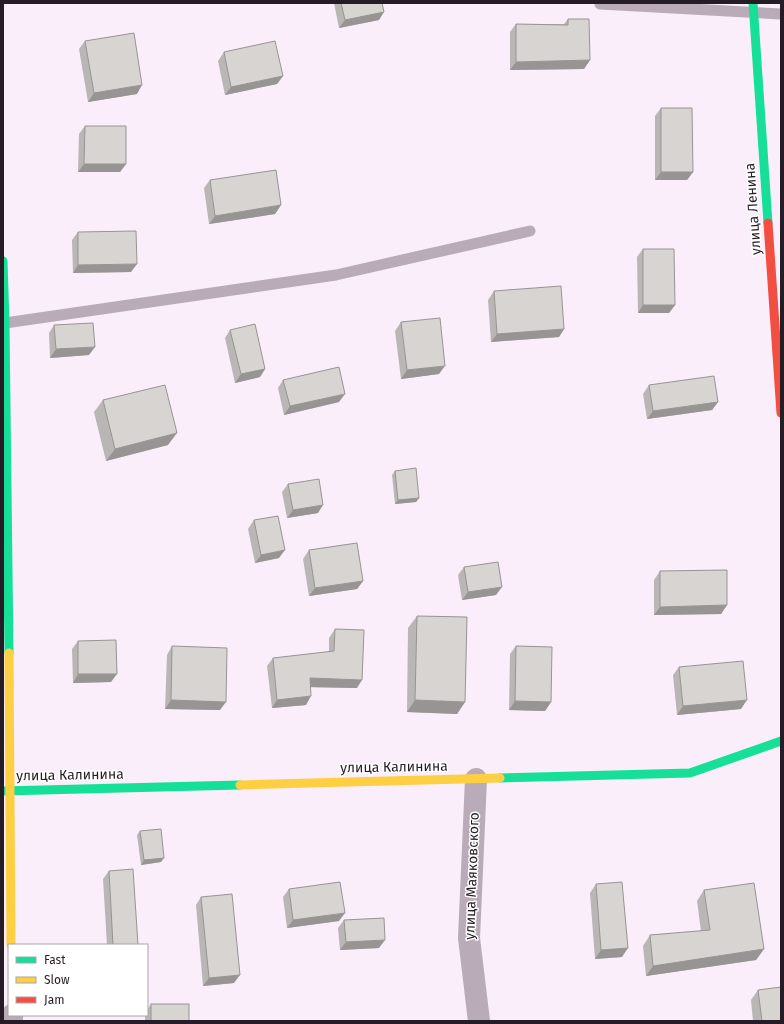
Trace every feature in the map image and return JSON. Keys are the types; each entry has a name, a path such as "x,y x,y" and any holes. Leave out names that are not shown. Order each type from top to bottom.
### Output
{"street":[{"name":"улица Ленина","path":"753,8 781,413"},
{"path":"3,261 5,323 7,791 12,944"},
{"name":"улица Калинина","path":"7,791 690,773 781,742"},
{"name":"улица Маяковского","path":"476,779 469,938 479,1021"}],"lane":[{"path":"600,4 753,8 781,14"},
{"path":"5,323 336,275 530,231"}],"building":[{"path":"341,3 382,3 384,12 345,20"},
{"path":"568,19 589,19 590,60 516,62 516,24 568,25"},
{"path":"134,33 142,85 94,93 85,41"},
{"path":"275,41 283,76 231,87 224,52"},
{"path":"661,108 692,108 693,172 661,172"},
{"path":"85,126 126,126 126,164 84,164"},
{"path":"276,170 281,205 215,216 210,180"},
{"path":"136,231 137,264 78,265 78,232"},
{"path":"643,249 674,249 675,305 643,305"},
{"path":"561,286 564,329 497,334 494,291"},
{"path":"440,318 445,366 407,370 401,322"},
{"path":"93,323 95,347 56,349 54,325"},
{"path":"255,324 265,369 241,374 230,330"},
{"path":"339,367 345,394 290,406 283,380"},
{"path":"714,376 718,402 653,411 649,385"},
{"path":"165,385 177,433 115,449 103,400"},
{"path":"416,468 419,498 398,500 395,471"},
{"path":"319,479 323,505 293,510 288,484"},
{"path":"278,516 285,550 261,555 254,520"},
{"path":"357,543 363,581 315,588 309,550"},
{"path":"498,562 502,587 468,592 464,567"},
{"path":"727,570 727,605 660,607 660,571"},
{"path":"417,616 467,617 465,702 415,700"},
{"path":"335,629 364,630 362,680 310,678 311,696 277,700 273,658 334,651"},
{"path":"116,640 117,674 78,674 78,641"},
{"path":"172,646 227,648 226,702 171,700"},
{"path":"516,646 552,647 551,702 515,701"},
{"path":"743,661 747,700 683,706 679,667"},
{"path":"161,829 164,858 144,860 140,831"},
{"path":"133,869 138,944 113,944 109,871"},
{"path":"340,882 345,913 293,920 289,889"},
{"path":"622,882 628,948 601,950 596,884"},
{"path":"754,883 764,949 653,966 650,935 710,930 704,890"},
{"path":"232,894 240,975 209,978 201,897"},
{"path":"384,918 385,940 346,942 344,920"},
{"path":"781,987 781,1021 762,1021 758,990"},
{"path":"151,1004 189,1004 189,1021 151,1021"}],"traffic: fast":[{"path":"753,3 768,223"},
{"path":"3,261 9,653"},
{"path":"500,778 690,773 781,741"},
{"path":"3,791 240,785"}],"traffic: slow":[{"path":"9,653 11,944"},
{"path":"240,785 500,778"}],"traffic: jam":[{"path":"768,223 781,413"}]}
